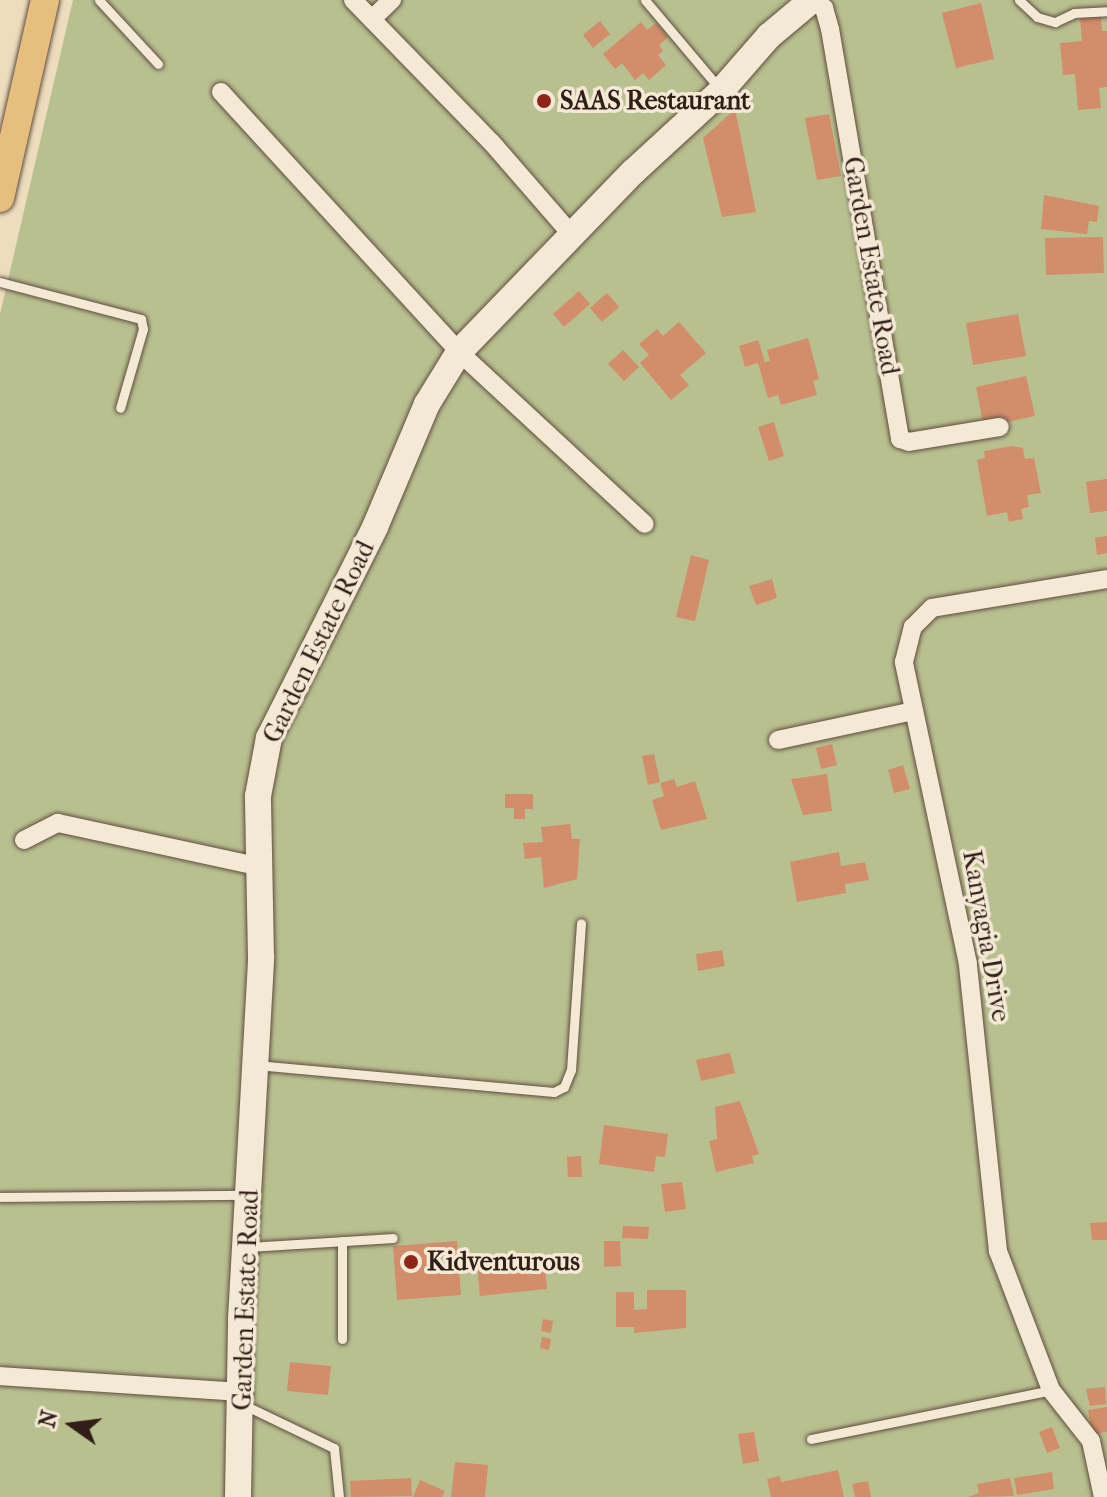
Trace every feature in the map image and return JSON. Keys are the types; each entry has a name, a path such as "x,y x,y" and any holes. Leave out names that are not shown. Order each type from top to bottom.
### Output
{"main road":[{"path":"0,198 45,0"}],"street":[{"path":"353,0 571,234"},
{"path":"372,19 392,0"},
{"name":"Garden Estate Road","path":"238,1497 256,1065 261,867 258,796 269,738 375,527 433,393 459,352 571,234 721,91 769,36 812,0 824,8 830,29 900,439 909,442 1000,427"},
{"path":"221,92 459,352 645,524"},
{"name":"Kanyagia Drive","path":"1103,1497 1091,1441 1051,1390 998,1251 968,964 913,711 905,650 913,627 932,608 1107,579"},
{"path":"778,740 913,711"},
{"path":"24,840 58,823 261,867"},
{"path":"0,1376 242,1398"}],"lane":[{"path":"99,0 158,64"},
{"path":"645,0 721,91"},
{"path":"1019,0 1037,17 1055,22 1074,13 1107,11"},
{"path":"0,282 141,319 143,329 120,408"},
{"path":"256,1065 554,1092 564,1087 571,1070 581,923"},
{"path":"0,1197 249,1195"},
{"path":"247,1248 393,1238"},
{"path":"342,1241 342,1339"},
{"path":"811,1439 1051,1390"},
{"path":"242,1398 320,1437 334,1448 339,1497"}],"green space":[{"path":"73,0 1107,0 1107,1497 0,1497 0,314"}],"building":[{"path":"981,3 994,59 956,68 942,13"},
{"path":"1101,16 1102,31 1107,31 1107,87 1099,88 1101,108 1078,110 1075,74 1063,75 1060,43 1082,41 1080,18"},
{"path":"600,21 610,34 593,48 583,35"},
{"path":"641,22 647,30 656,23 668,37 659,45 663,51 658,55 666,65 649,80 643,73 635,80 622,63 615,69 603,54"},
{"path":"735,109 756,212 722,217 703,138"},
{"path":"829,114 841,176 817,180 805,118"},
{"path":"1044,195 1099,206 1097,222 1089,221 1087,234 1041,229"},
{"path":"1103,237 1104,273 1046,275 1045,238"},
{"path":"579,291 590,304 564,327 553,314"},
{"path":"607,293 619,307 602,322 590,308"},
{"path":"1018,314 1026,356 973,365 966,323"},
{"path":"679,322 706,353 680,375 689,385 671,400 640,363 649,355 639,344 657,329 663,336"},
{"path":"808,338 819,379 813,381 817,395 781,405 778,395 768,398 758,363 745,367 739,346 758,340 765,362 770,361 767,350"},
{"path":"623,350 639,367 624,381 608,364"},
{"path":"1026,376 1035,416 984,427 976,387"},
{"path":"774,422 784,456 769,461 758,427"},
{"path":"1012,446 1023,448 1025,459 1034,458 1041,493 1027,495 1029,507 1021,509 1023,519 1009,522 1007,512 987,516 977,460 985,458 984,451"},
{"path":"1107,479 1107,511 1090,513 1086,482"},
{"path":"1107,536 1107,553 1097,555 1095,538"},
{"path":"691,555 709,560 695,621 676,617"},
{"path":"772,579 777,598 756,605 749,586"},
{"path":"832,744 837,765 821,769 816,748"},
{"path":"654,754 660,782 648,785 642,756"},
{"path":"903,765 910,789 894,793 888,770"},
{"path":"827,774 832,811 803,815 791,779"},
{"path":"674,779 677,787 695,781 707,819 661,830 652,800 664,796 660,783"},
{"path":"505,794 533,794 533,809 525,809 525,819 514,819 514,808 505,808"},
{"path":"570,824 572,839 580,839 577,879 544,888 541,857 525,859 523,843 543,842 541,827"},
{"path":"839,852 841,866 865,862 869,880 845,884 846,893 797,902 790,862"},
{"path":"722,950 725,966 698,971 696,954"},
{"path":"730,1053 735,1073 701,1081 696,1060"},
{"path":"740,1101 759,1154 752,1156 754,1163 716,1172 709,1141 717,1139 715,1107"},
{"path":"604,1125 668,1134 665,1157 656,1156 654,1172 599,1164"},
{"path":"581,1156 582,1177 568,1177 567,1157"},
{"path":"682,1182 686,1209 665,1212 661,1184"},
{"path":"1107,1222 1107,1240 1092,1240 1090,1223"},
{"path":"623,1226 649,1227 648,1239 622,1238"},
{"path":"457,1241 461,1295 397,1300 393,1246"},
{"path":"604,1241 620,1241 621,1266 604,1267"},
{"path":"544,1258 547,1289 480,1296 477,1265"},
{"path":"647,1290 686,1290 686,1328 634,1333 634,1327 616,1327 616,1292 634,1292 634,1310 647,1309"},
{"path":"543,1319 553,1321 551,1333 541,1331"},
{"path":"542,1337 551,1339 549,1350 540,1348"},
{"path":"290,1362 331,1366 328,1395 287,1391"},
{"path":"1105,1387 1106,1404 1090,1406 1086,1389"},
{"path":"1107,1407 1107,1432 1092,1434 1088,1410"},
{"path":"1052,1427 1060,1448 1047,1453 1039,1432"},
{"path":"754,1432 759,1461 743,1464 738,1434"},
{"path":"455,1462 488,1465 485,1497 451,1497"},
{"path":"838,1470 844,1497 771,1497 767,1479 780,1476 781,1482"},
{"path":"1052,1472 1054,1489 1017,1495 1014,1478"},
{"path":"411,1478 412,1496 351,1497 350,1481"},
{"path":"1010,1478 1014,1496 968,1497 979,1493 977,1484"},
{"path":"420,1480 445,1491 442,1497 413,1497"},
{"path":"868,1481 871,1497 855,1497 852,1484"}],"place":[{"name":"SAAS Restaurant","path":"544,101"},
{"name":"Kidventurous","path":"411,1262"}]}
